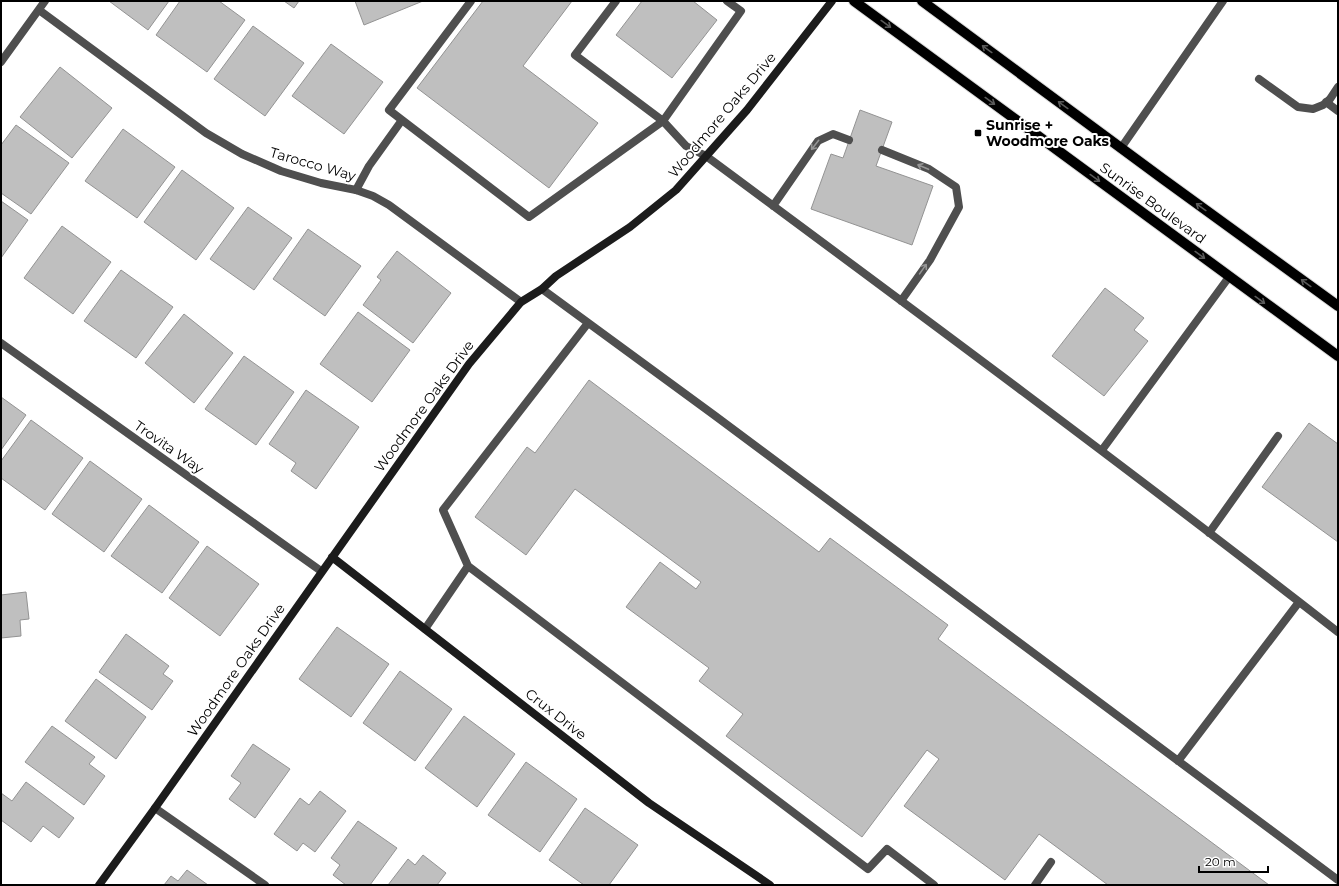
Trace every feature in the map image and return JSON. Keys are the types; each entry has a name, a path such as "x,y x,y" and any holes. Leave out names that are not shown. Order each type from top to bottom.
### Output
{"main road":[{"name":"Sunrise Boulevard","path":"854,1 1338,356"},
{"name":"Sunrise Boulevard","path":"922,1 1121,148 1336,302"}],"street":[{"path":"1,62 45,1"},
{"path":"470,1 389,110 529,217 663,121 741,11 727,1"},
{"path":"616,1 575,55 663,121 686,146 706,156 1102,450 1338,632"},
{"name":"Woodmore Oaks Drive","path":"99,885 469,364 521,302 542,289 556,276 630,227 676,190 747,110 832,1"},
{"path":"1121,148 1223,1"},
{"name":"Tarocco Way","path":"39,10 206,133 242,154 281,172 321,183 356,190 373,196 389,205 521,302"},
{"path":"1259,79 1298,107 1313,109 1323,105 1330,99 1338,87"},
{"path":"1326,102 1338,111"},
{"path":"356,190 369,166 402,120"},
{"path":"773,206 818,141 833,134 849,140"},
{"path":"882,150 929,169 956,187 959,207 930,260 901,301"},
{"path":"1102,450 1229,277"},
{"path":"542,289 714,415 1338,880"},
{"path":"588,323 443,510 468,566 868,869 888,849 934,885"},
{"name":"Trovita Way","path":"1,343 321,571"},
{"path":"1209,533 1278,436"},
{"name":"Crux Drive","path":"332,557 650,803 770,885"},
{"path":"425,629 468,566"},
{"path":"1178,761 1299,602"},
{"path":"155,808 265,885"},
{"path":"1034,885 1051,862"}],"building":[{"path":"109,1 169,1 148,30"},
{"path":"180,1 219,1 245,20 207,72 156,35"},
{"path":"284,1 299,1 294,8"},
{"path":"355,1 423,1 364,25"},
{"path":"483,1 572,1 523,66 598,123 549,188 417,88"},
{"path":"642,1 693,1 717,20 672,78 616,35"},
{"path":"253,26 304,63 265,116 214,79"},
{"path":"331,44 383,82 344,134 292,96"},
{"path":"60,67 112,108 72,158 20,117"},
{"path":"860,110 892,122 876,166 933,186 912,245 811,209 831,154 843,158"},
{"path":"16,125 69,163 31,214 1,193 1,145"},
{"path":"123,129 175,167 137,218 85,181"},
{"path":"182,170 234,208 196,260 144,222"},
{"path":"1,201 28,220 1,258"},
{"path":"248,207 292,238 254,290 210,259"},
{"path":"62,226 111,262 73,314 24,278"},
{"path":"308,229 361,266 325,316 273,279"},
{"path":"397,251 451,293 413,343 363,305 381,280 377,277"},
{"path":"121,270 173,307 136,358 84,321"},
{"path":"1105,288 1144,318 1134,330 1148,341 1104,396 1052,356"},
{"path":"358,312 410,350 372,402 320,364"},
{"path":"184,314 233,353 194,403 145,363"},
{"path":"244,356 294,392 256,445 205,409"},
{"path":"589,380 819,552 830,538 948,625 938,639 1269,885 1108,885 1039,834 1005,880 904,806 939,759 927,750 862,837 726,736 743,714 699,681 709,668 626,607 660,562 696,589 701,582 575,489 526,555 475,517 527,447 535,453"},
{"path":"306,390 359,427 316,489 291,471 296,463 269,444"},
{"path":"1,397 26,415 1,450"},
{"path":"31,420 83,458 45,510 1,478 1,461"},
{"path":"1309,423 1338,444 1338,542 1262,487"},
{"path":"90,461 142,499 104,552 52,514"},
{"path":"149,505 199,542 162,593 111,556"},
{"path":"207,546 259,584 220,636 169,598"},
{"path":"26,592 29,619 20,620 21,636 1,638 1,595"},
{"path":"337,627 389,664 351,717 299,679"},
{"path":"126,634 169,666 163,674 173,681 152,710 99,672"},
{"path":"400,671 452,709 415,761 363,723"},
{"path":"96,679 146,717 116,759 65,721"},
{"path":"464,716 515,754 477,807 425,768"},
{"path":"52,726 95,757 89,764 105,776 84,805 25,762"},
{"path":"253,744 290,769 255,818 229,799 241,783 231,776"},
{"path":"526,762 577,799 540,852 488,815"},
{"path":"26,782 74,818 59,838 43,826 31,842 1,820 1,793 12,801"},
{"path":"320,791 346,811 315,852 303,843 297,851 274,834 300,798 309,805"},
{"path":"585,808 638,845 609,885 584,885 549,860"},
{"path":"358,821 397,848 370,885 346,885 333,875 340,865 331,858"},
{"path":"423,855 446,873 437,885 388,885 408,859 415,865"},
{"path":"187,870 208,885 164,885 171,876 178,881"}],"place":[{"name":"Sunrise + Woodmore Oaks","path":"978,133"}]}
